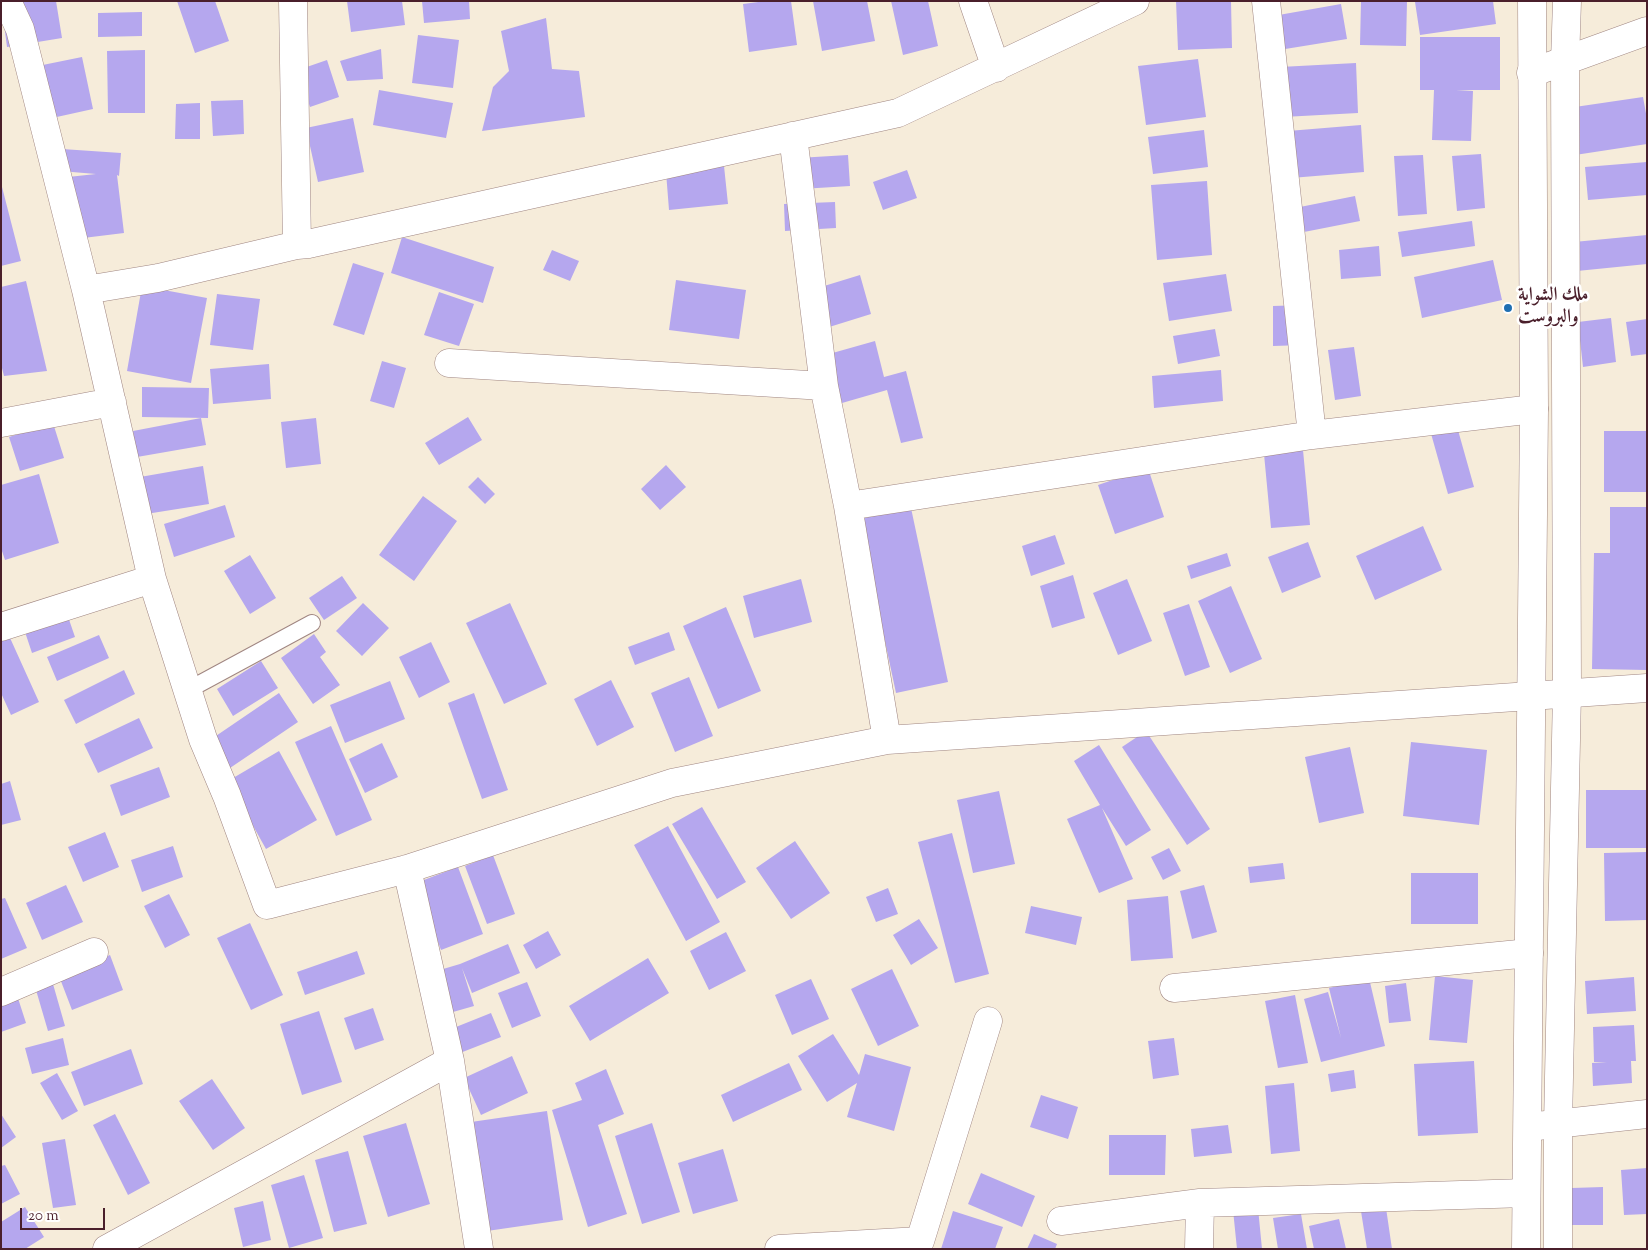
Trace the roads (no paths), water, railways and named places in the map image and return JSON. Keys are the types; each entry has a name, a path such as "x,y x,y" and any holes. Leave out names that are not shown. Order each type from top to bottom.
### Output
{"street":[{"path":"7,1 20,30 86,290 152,579 203,739 227,796 266,905 407,869 672,783 887,740 1647,688"},
{"path":"292,1 297,245"},
{"path":"973,1 996,68"},
{"path":"86,290 158,278 297,245 898,113 1135,1"},
{"path":"1266,1 1312,435"},
{"path":"1526,1249 1534,409 1532,1"},
{"path":"1558,1249 1558,1125 1567,692 1565,62 1567,1"},
{"path":"1531,73 1647,31"},
{"path":"793,136 824,386 848,506 887,740"},
{"path":"449,363 824,386"},
{"path":"1,423 112,402"},
{"path":"848,506 1312,435 1534,409"},
{"path":"1,628 152,579"},
{"path":"407,869 450,1061 479,1249"},
{"path":"1,992 94,952"},
{"path":"1174,988 1529,953"},
{"path":"779,1249 920,1241 988,1021"},
{"path":"107,1249 450,1061"},
{"path":"1528,1127 1647,1114"},
{"path":"1061,1221 1200,1204 1526,1192"},
{"path":"1199,1249 1200,1204"}],"lane":[{"path":"188,690 312,623"}],"place":[{"name":"ملك الشواية والبروست","path":"1508,308"}]}
